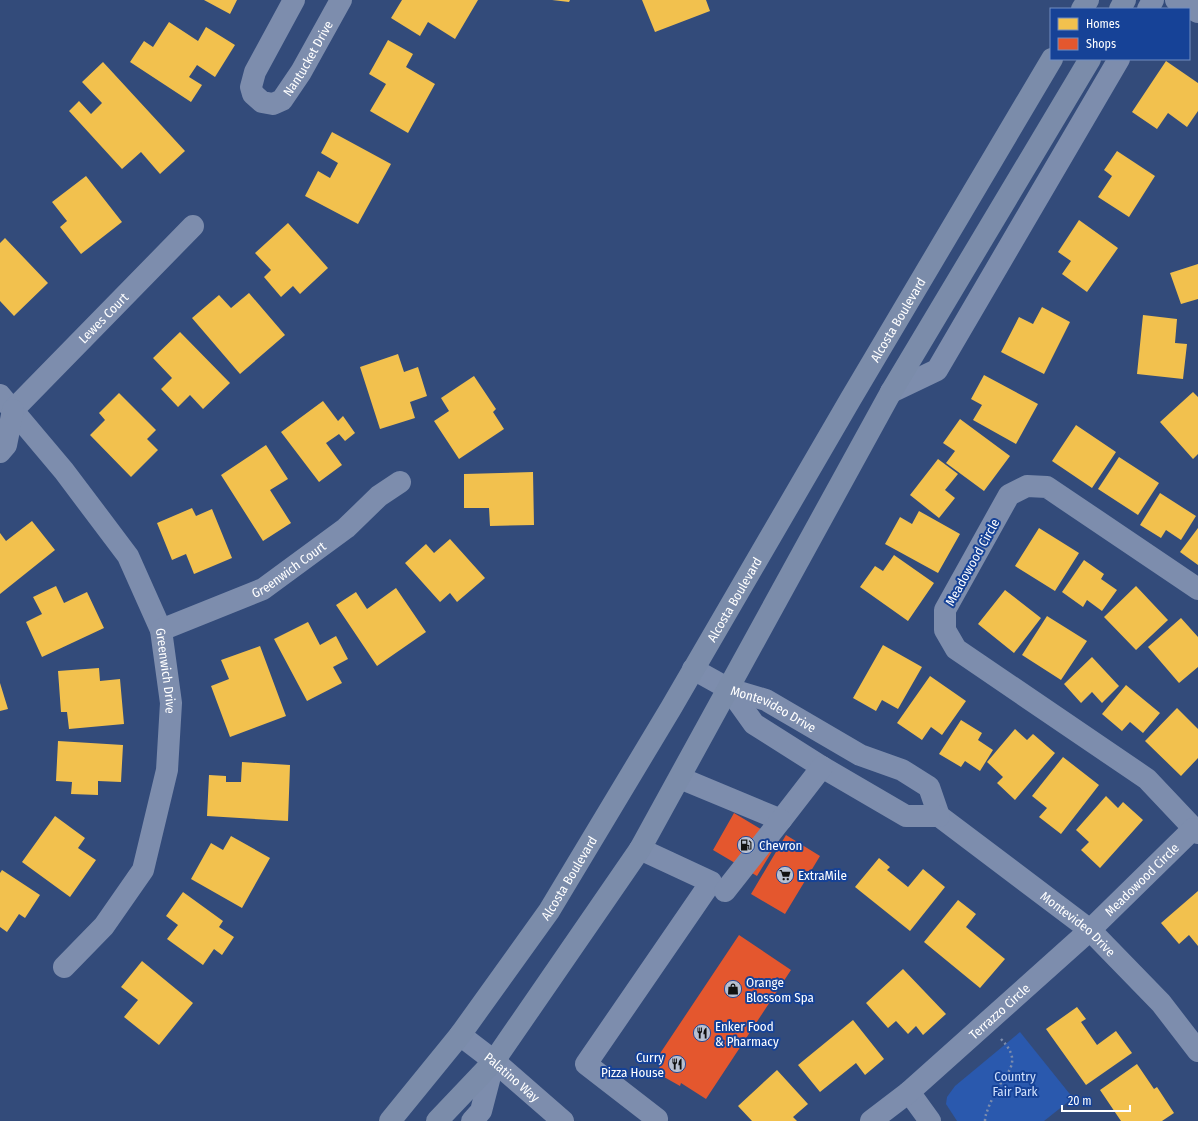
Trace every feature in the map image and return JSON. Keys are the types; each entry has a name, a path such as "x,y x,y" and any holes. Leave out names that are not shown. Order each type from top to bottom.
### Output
{"main road":[{"name":"Alcosta Boulevard","path":"390,1121 460,1035 549,911 1051,60"},
{"path":"437,1121 494,1061 640,849 891,392 1089,60"}],"street":[{"name":"Nantucket Drive","path":"294,0 255,72 251,88 253,94 262,102 273,104 282,100 301,72 341,0"},
{"path":"1176,0 1198,12"},
{"path":"891,392 937,370 1118,60"},
{"name":"Lewes Court","path":"4,406 193,226"},
{"path":"0,452 6,445 4,406"},
{"name":"Greenwich Drive","path":"4,406 64,472 128,556 161,630 171,703 167,770 143,870 104,926 64,967"},
{"name":"Greenwich Court","path":"161,630 263,589 346,528 379,496 400,482"},
{"name":"Meadowood Circle","path":"1090,930 1196,831 1147,779 956,649 945,630 945,610 1009,495 1027,486 1047,487 1198,590"},
{"path":"693,669 729,689"},
{"name":"Montevideo Drive","path":"729,689 754,724 822,767 906,816 939,816"},
{"name":"Montevideo Drive","path":"729,689 766,700 860,755 902,770 929,787 939,816 1090,930 1160,1003 1198,1051"},
{"path":"725,891 822,767"},
{"path":"680,778 781,820"},
{"path":"640,849 711,882 586,1064 658,1119 655,1121"},
{"name":"Terrazzo Circle","path":"871,1121 909,1092 1090,930"},
{"name":"Palatino Way","path":"460,1035 494,1061 563,1121"},
{"path":"472,1121 481,1111 494,1061"},
{"path":"909,1092 930,1121"}],"path":[{"path":"985,1121 984,1116 992,1098 1013,1064 1011,1051 1004,1042"}],"green space":[{"name":"Country Fair Park","path":"1020,1032 1073,1098 1044,1121 957,1121 946,1104 947,1097 955,1086"}],"building: Homes":[{"path":"204,0 237,0 230,14"},
{"path":"402,0 478,0 455,39 428,22 420,36 391,18"},
{"path":"552,0 570,0 569,2"},
{"path":"642,0 706,0 710,11 655,32"},
{"path":"169,22 198,41 206,27 235,45 215,77 197,65 189,77 202,85 191,102 130,62 144,41 153,47"},
{"path":"388,40 413,54 406,67 435,84 408,133 370,111 386,84 369,74"},
{"path":"1166,61 1198,83 1198,111 1187,127 1168,113 1157,129 1132,112"},
{"path":"103,62 185,151 160,174 141,152 122,169 69,111 79,101 91,114 102,103 82,82"},
{"path":"332,132 391,164 358,224 305,196 318,171 330,178 338,163 321,153"},
{"path":"1117,151 1155,176 1129,217 1098,197 1112,176 1104,170"},
{"path":"86,176 122,222 81,254 60,227 67,221 52,202"},
{"path":"1079,220 1118,248 1087,292 1062,274 1071,261 1058,252"},
{"path":"288,223 328,268 300,294 293,286 281,297 264,277 271,270 255,253"},
{"path":"5,238 48,283 14,316 0,301 0,243"},
{"path":"1198,264 1198,299 1181,304 1170,273"},
{"path":"249,293 285,335 240,374 192,318 219,295 231,308"},
{"path":"1042,307 1070,322 1044,374 1001,352 1019,317 1033,324"},
{"path":"1143,315 1177,319 1175,343 1187,344 1183,379 1137,374"},
{"path":"180,332 230,383 203,409 190,395 178,407 161,389 172,378 153,358"},
{"path":"398,354 404,372 418,367 427,396 410,402 415,418 380,429 360,367"},
{"path":"984,375 1038,404 1016,444 973,420 982,405 971,399"},
{"path":"474,376 496,409 493,412 504,429 459,459 434,421 449,411 441,398"},
{"path":"1193,392 1198,397 1198,454 1193,459 1160,422"},
{"path":"119,393 156,430 147,439 158,450 131,477 90,435 105,420 99,413"},
{"path":"323,401 338,421 343,416 355,433 345,441 339,434 326,443 342,465 319,482 281,432"},
{"path":"960,419 1010,456 984,491 946,463 955,451 943,443"},
{"path":"1076,425 1116,452 1092,488 1052,461"},
{"path":"266,445 288,479 270,490 291,523 263,541 221,475"},
{"path":"1119,457 1159,483 1138,515 1098,489"},
{"path":"938,459 958,474 945,490 955,498 939,518 910,495"},
{"path":"533,472 534,525 490,526 489,508 464,508 464,474"},
{"path":"1160,493 1196,516 1181,540 1166,530 1161,538 1140,525"},
{"path":"192,508 196,516 212,509 232,558 194,574 186,554 172,560 157,523"},
{"path":"919,511 960,534 938,573 885,544 900,517 912,524"},
{"path":"32,521 55,550 0,594 0,533 6,541"},
{"path":"1039,528 1079,553 1055,591 1015,566"},
{"path":"1198,528 1198,565 1180,552"},
{"path":"450,539 485,578 457,602 450,593 440,602 405,563 426,544 434,553"},
{"path":"894,555 934,583 908,621 860,587 875,566 883,571"},
{"path":"1084,560 1104,574 1101,579 1117,590 1102,611 1087,600 1083,607 1062,592"},
{"path":"56,586 64,603 87,592 104,628 42,657 26,622 42,614 33,597"},
{"path":"1136,586 1168,620 1136,650 1104,617"},
{"path":"396,588 426,632 377,666 336,605 356,592 367,609"},
{"path":"1005,590 1041,618 1014,653 978,624"},
{"path":"1047,616 1087,641 1061,680 1022,655"},
{"path":"1181,618 1198,637 1198,667 1179,683 1148,647"},
{"path":"308,622 320,645 336,636 348,659 333,667 342,683 307,701 274,639"},
{"path":"883,645 922,667 898,709 882,700 876,711 853,698"},
{"path":"260,646 286,716 230,737 211,686 229,679 221,660"},
{"path":"1092,657 1119,686 1102,703 1092,692 1081,703 1064,684"},
{"path":"99,668 100,681 120,679 124,724 69,729 67,712 61,712 58,671"},
{"path":"930,676 966,701 942,735 931,727 922,740 897,723"},
{"path":"0,683 8,709 0,711"},
{"path":"1126,685 1160,713 1143,733 1130,722 1122,731 1102,714"},
{"path":"1177,708 1198,729 1198,758 1181,776 1145,741"},
{"path":"961,720 982,733 978,740 993,750 980,771 965,761 961,767 939,754"},
{"path":"1015,729 1027,740 1033,734 1055,753 1015,800 997,783 1003,777 987,762"},
{"path":"58,741 123,745 121,782 98,781 98,795 71,794 72,782 56,781"},
{"path":"1063,757 1099,785 1061,834 1039,817 1047,808 1032,796"},
{"path":"242,762 290,765 288,821 207,816 209,775 226,776 226,782 241,782"},
{"path":"1106,796 1118,808 1123,802 1143,820 1100,868 1081,850 1089,842 1076,830"},
{"path":"55,816 85,838 78,848 96,860 70,897 22,862"},
{"path":"231,836 270,858 242,908 191,879 211,843 223,850"},
{"path":"879,858 890,867 887,870 908,887 923,869 945,887 910,931 855,887"},
{"path":"2,870 40,895 25,918 19,914 7,932 0,927 0,873"},
{"path":"1198,891 1198,946 1189,935 1179,944 1161,923"},
{"path":"183,892 223,921 219,927 234,937 222,955 214,949 203,965 167,939 178,925 166,916"},
{"path":"958,900 976,914 966,927 1005,959 980,988 924,942"},
{"path":"142,961 193,1003 159,1045 124,1017 138,1000 121,987"},
{"path":"903,969 946,1014 923,1035 916,1026 908,1034 896,1021 888,1028 866,1003"},
{"path":"1077,1007 1086,1019 1081,1022 1097,1045 1116,1031 1132,1053 1086,1085 1046,1029"},
{"path":"853,1020 884,1059 865,1075 856,1063 820,1092 798,1065"},
{"path":"1137,1064 1154,1089 1157,1087 1174,1113 1162,1121 1121,1121 1100,1090"},
{"path":"777,1070 808,1104 793,1117 797,1121 752,1121 738,1106"}],"building: Shops":[{"name":"Chevron","path":"734,813 779,840 757,876 713,850"},
{"name":"ExtraMile","path":"786,835 820,856 785,914 751,894"},
{"path":"739,935 791,970 706,1099 681,1083 680,1086 664,1077 660,1071 658,1060 661,1052"}],"place":[{"name":"Chevron","path":"746,845"},
{"name":"ExtraMile","path":"785,875"},
{"name":"Orange Blossom Spa","path":"733,989"},
{"name":"Enker Food & Pharmacy","path":"702,1033"},
{"name":"Curry Pizza House","path":"677,1064"}]}
